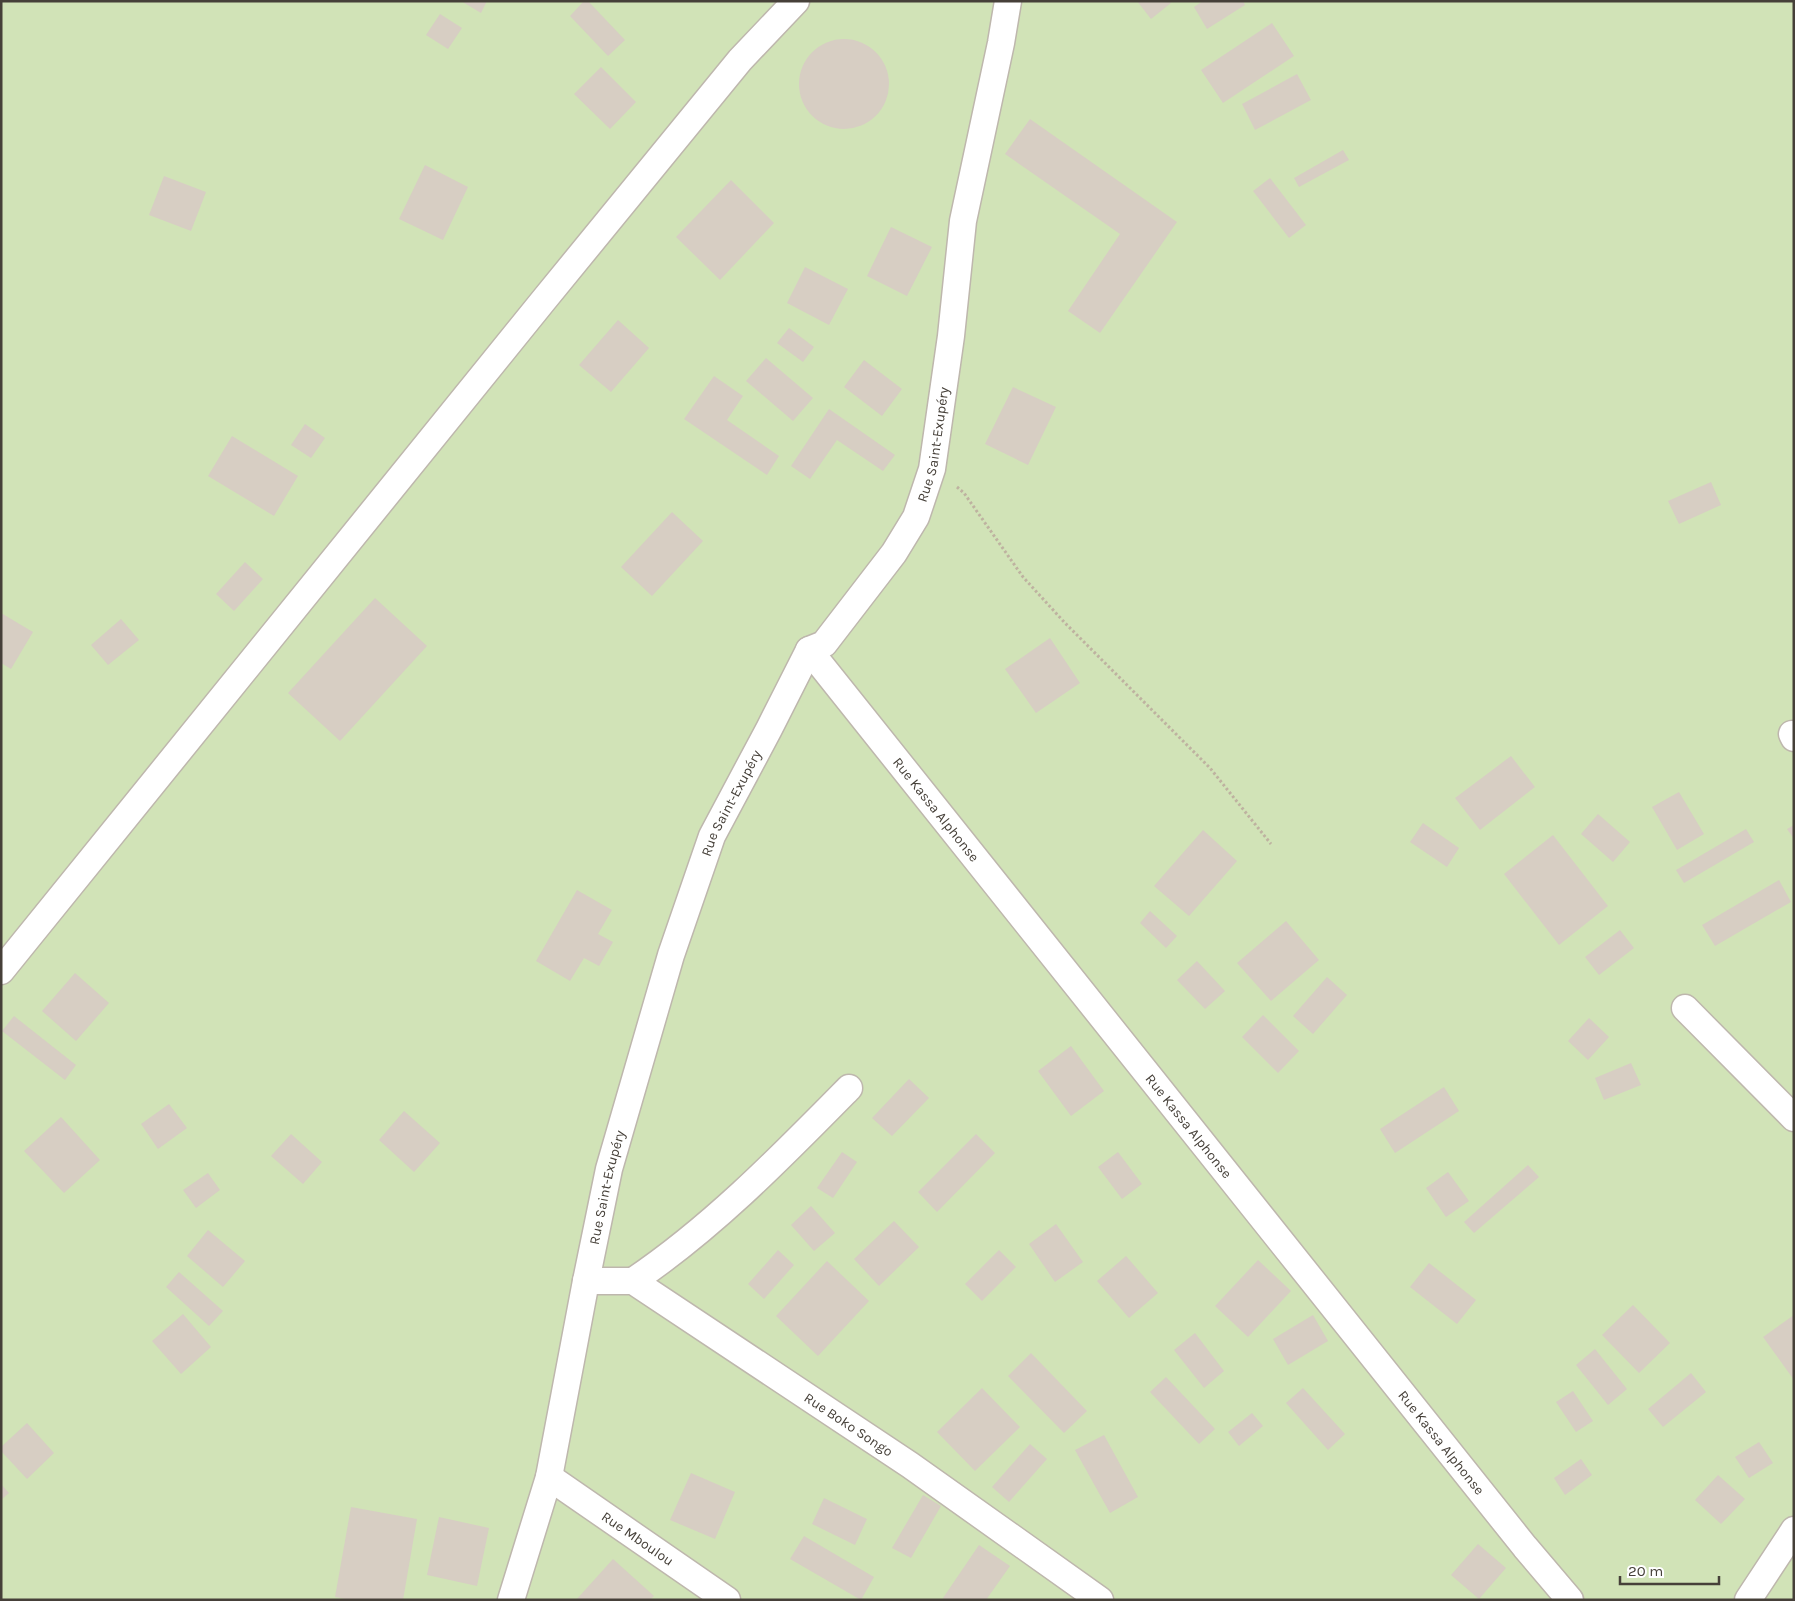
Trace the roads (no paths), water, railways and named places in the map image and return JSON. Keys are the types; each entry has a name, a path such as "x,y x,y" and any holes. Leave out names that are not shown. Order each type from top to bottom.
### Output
{"street":[{"path":"1,971 740,60 796,1"},
{"name":"Rue Saint-Exupéry","path":"511,1600 549,1477 609,1169 671,955 712,836 769,730 809,650 824,644 894,553 916,517 932,469 951,336 963,221 1001,43 1008,1"},
{"path":"1001,43 1026,1"},
{"name":"Rue Kassa Alphonse","path":"809,650 1525,1547 1570,1600"},
{"path":"1685,1008 1794,1118"},
{"path":"586,1281 633,1281 660,1263 774,1164 849,1088"},
{"name":"Rue Boko Songo","path":"633,1281 910,1466 1100,1600"},
{"name":"Rue Mboulou","path":"549,1477 727,1600"},
{"path":"1748,1600 1794,1530"}]}
